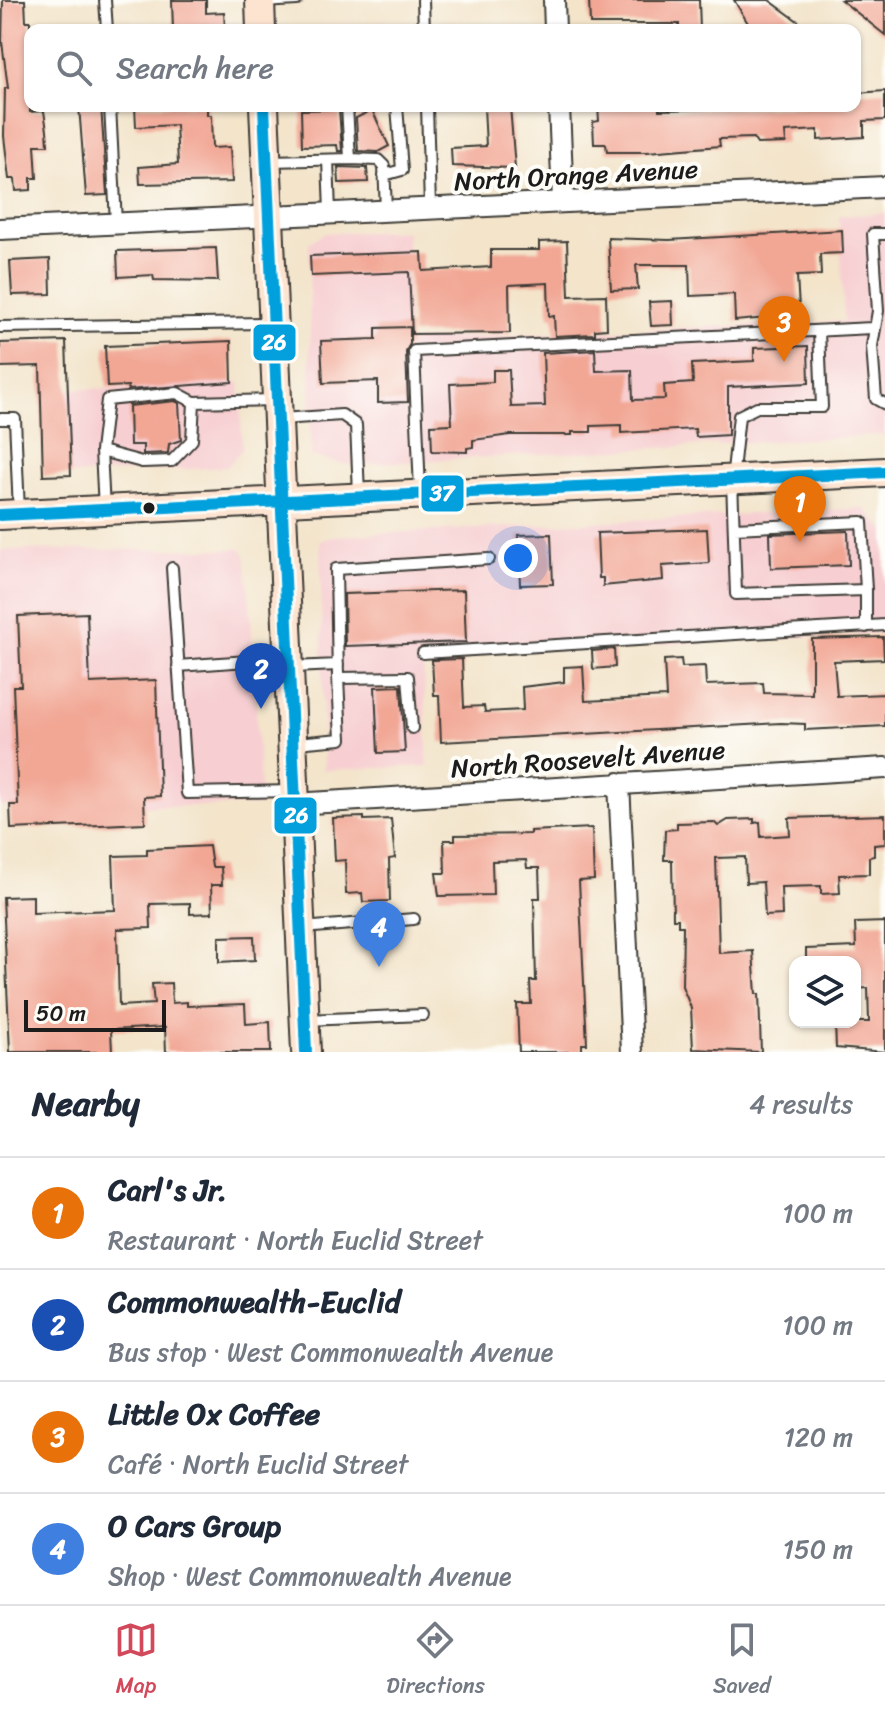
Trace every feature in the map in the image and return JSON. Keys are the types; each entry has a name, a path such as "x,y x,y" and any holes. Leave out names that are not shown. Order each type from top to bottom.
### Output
{"main road":[{"path":"264,112 306,1052"},
{"path":"9,514 281,504 885,472"}],"street":[{"path":"554,0 555,24"},
{"path":"559,112 563,201"},
{"name":"North Orange Avenue","path":"0,229 885,187"},
{"name":"North Roosevelt Avenue","path":"294,798 885,768"},
{"path":"619,783 632,1052"}],"lane":[{"path":"105,0 107,24"},
{"path":"260,11 297,0"},
{"path":"423,0 424,24"},
{"path":"110,112 116,223"},
{"path":"347,112 350,159"},
{"path":"384,175 402,170 397,112"},
{"path":"427,112 430,207"},
{"path":"328,160 330,212"},
{"path":"267,161 378,160 384,166 386,209"},
{"path":"885,234 873,234 878,311 872,328 876,399 885,404"},
{"path":"0,327 273,323"},
{"path":"421,497 414,351 872,328"},
{"path":"819,331 822,407 757,407 739,416 732,480 736,594 866,590"},
{"path":"104,511 101,451 107,400 177,393 194,402 342,415 356,425 360,500"},
{"path":"101,451 142,462 172,461 192,440 194,402"},
{"path":"0,419 15,419 9,514"},
{"path":"734,528 862,522 866,627"},
{"path":"292,743 341,739 336,569 489,559"},
{"path":"172,568 187,793 294,798"},
{"path":"423,653 885,625"},
{"path":"178,666 338,665"},
{"path":"338,678 408,677 412,728"},
{"path":"300,928 414,919"},
{"path":"304,1020 423,1015"}],"shaded area":[{"path":"885,213 885,435 347,465 311,456 309,243 324,233 407,231 408,340 844,321 839,216"},
{"path":"240,382 242,449 227,467 71,475 68,390"},
{"path":"864,508 885,530 885,633 423,656 428,766 324,770 320,541 334,536"},
{"path":"241,549 245,555 252,628 261,806 0,806 0,550"}],"building":[{"path":"3,0 25,0 26,21 30,24 24,24 24,112 44,112 48,145 35,145 37,178 31,178 31,190 16,191 15,179 9,179 4,136 5,88 8,88 2,42"},
{"path":"172,0 206,0 206,13 224,12 225,24 173,24"},
{"path":"589,0 699,0 700,24 590,24"},
{"path":"734,0 769,0 802,24 748,24"},
{"path":"841,0 885,0 885,35"},
{"path":"885,91 885,120 864,121 864,137 818,140 818,130 785,132 786,143 757,144 753,138 719,139 720,146 647,152 607,152 606,144 594,144 593,122 599,121 598,112 861,112 861,93"},
{"path":"79,112 101,112 107,195 86,196"},
{"path":"135,112 207,112 211,115 212,148 230,147 232,182 140,184 139,167 178,164 176,125 136,127"},
{"path":"301,112 339,112 342,151 338,151 337,145 302,146"},
{"path":"373,112 389,146 378,152 358,151 356,118"},
{"path":"484,112 510,112 515,168 452,166 451,148 486,146"},
{"path":"338,167 367,168 368,182 339,183"},
{"path":"842,230 843,253 820,254 821,275 797,276 799,308 789,308 790,316 735,321 734,294 690,296 689,265 636,265 638,289 611,290 608,238 669,240"},
{"path":"567,241 569,296 606,295 607,329 595,330 595,334 555,336 554,316 549,317 548,283 509,285 510,333 412,334 409,272 311,276 310,256 422,252 423,271 491,267 491,250 539,250 539,242"},
{"path":"216,248 218,281 154,280 153,275 118,277 117,251"},
{"path":"50,259 51,294 12,295 10,261"},
{"path":"672,301 673,325 651,326 649,302"},
{"path":"410,327 410,344 406,351 408,402 378,403 378,381 323,383 321,341 376,339 376,328"},
{"path":"66,341 71,475 43,476 40,366 0,367 0,343"},
{"path":"231,341 232,382 128,390 128,386 107,387 105,346"},
{"path":"808,346 809,383 728,387 728,435 696,437 695,429 621,433 621,425 591,426 591,432 572,432 572,435 510,435 473,440 473,447 467,448 467,452 432,451 431,425 452,424 450,384 493,382 493,370 509,370 511,407 545,406 543,353 595,350 596,371 632,370 633,400 665,399 664,385 693,383 692,364 754,361 754,348"},
{"path":"179,403 181,440 169,444 168,453 143,454 143,445 130,445 129,406"},
{"path":"707,529 709,563 662,566 663,580 603,586 603,578 599,578 597,533"},
{"path":"848,531 849,565 771,568 770,534"},
{"path":"551,534 553,584 520,585 518,535"},
{"path":"464,590 466,642 345,646 344,594"},
{"path":"87,613 90,683 156,680 160,796 144,797 145,823 11,829 10,805 18,805 13,686 21,686 18,616"},
{"path":"883,637 884,659 834,661 837,696 885,694 885,726 805,730 805,724 781,723 441,742 439,695 434,695 432,660 462,659 464,707 484,706 485,712 523,710 522,687 564,682 564,667 583,666 585,701 666,697 664,660 681,659 682,667 705,666 706,685 763,683 764,693 812,694 812,639"},
{"path":"614,649 615,667 593,669 592,651"},
{"path":"401,686 405,752 378,753 375,687"},
{"path":"885,815 885,844 874,845 874,856 869,857 869,874 839,875 840,893 821,894 821,886 781,887 782,915 765,916 763,882 746,883 745,857 716,858 719,953 753,951 756,994 759,994 761,1052 693,1049 691,1008 682,986 683,926 678,926 678,919 673,919 672,860 664,860 665,830 677,829 677,823 714,822 718,826 728,820 754,819 754,823 760,822 761,837 790,835 789,818"},
{"path":"364,817 364,820 391,819 395,858 389,859 390,901 363,902 362,893 346,894 345,860 335,861 333,818"},
{"path":"592,828 594,880 579,881 587,1044 582,1044 582,1052 519,1052 517,1004 531,1004 530,981 536,981 534,898 540,898 539,868 527,868 526,860 492,861 493,895 439,896 436,873 445,873 444,840 455,840 455,835 530,834 530,831"},
{"path":"209,846 212,867 221,867 222,885 211,885 212,913 190,914 190,903 150,904 151,928 117,929 119,1006 154,1004 152,984 171,983 172,1003 187,1002 187,1006 245,1004 246,1024 270,1022 271,1052 166,1052 165,1027 111,1030 112,1052 10,1052 3,897 33,896 33,913 115,910 113,856 147,855 147,849"},
{"path":"885,922 885,1052 836,1048 835,1028 861,1028 861,1022 869,1022 868,988 861,989 861,956 806,956 806,949 856,947 855,923"},
{"path":"254,936 255,960 219,962 219,937"}],"transit line":[{"name":"26","path":"264,112 306,1052"},
{"name":"37","path":"0,515 885,472"}],"place":[{"name":"Little Ox Coffee","path":"784,362"},
{"name":"Carl's Jr.","path":"800,542"},
{"name":"Commonwealth-Euclid","path":"261,709"},
{"name":"O Cars Group","path":"379,967"}]}
